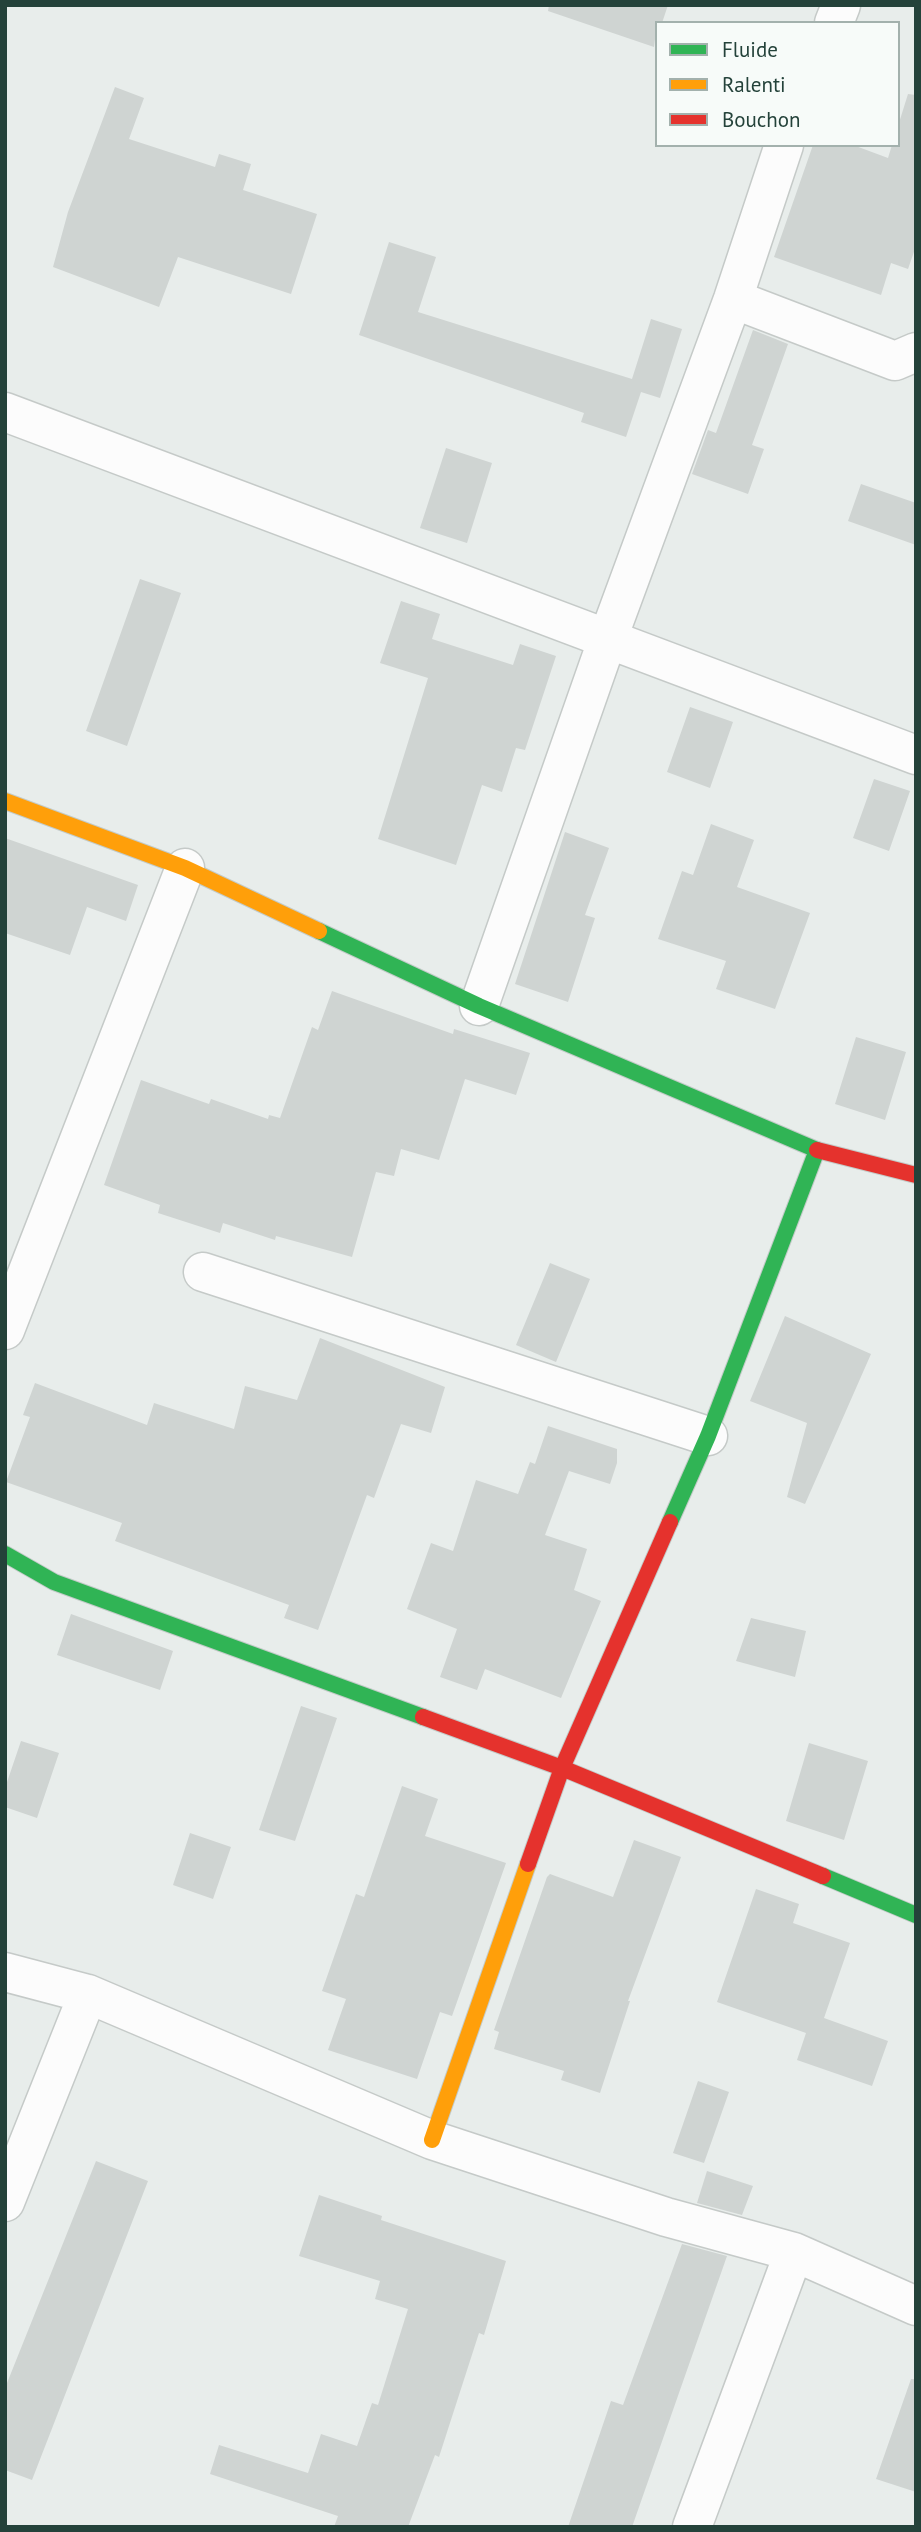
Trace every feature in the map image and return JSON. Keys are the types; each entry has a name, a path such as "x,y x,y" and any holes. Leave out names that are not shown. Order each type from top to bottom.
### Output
{"street":[{"path":"479,1006 608,638 733,299 783,147"},
{"path":"733,299 909,360"},
{"path":"5,412 916,755"},
{"path":"5,801 185,868 479,1006 817,1150 916,1175"},
{"path":"5,1330 185,868"},
{"path":"432,2140 562,1768 708,1436 817,1150"},
{"path":"203,1272 708,1436"},
{"path":"5,1554 54,1583 562,1768 916,1915"},
{"path":"5,1972 88,1994 432,2140 666,2217 794,2252 916,2306"},
{"path":"5,2202 88,1994"},
{"path":"692,2527 794,2252"}],"building":[{"path":"549,5 668,5 663,21 655,21 654,47 548,11"},
{"path":"115,87 144,98 129,139 215,167 219,154 251,164 243,190 317,214 291,294 178,257 159,307 53,267 68,212"},
{"path":"908,94 916,95 916,246 908,269 891,263 881,295 774,257 812,147 858,147 888,158 891,147 900,147 900,120"},
{"path":"389,242 436,257 418,312 632,379 651,319 682,329 660,398 641,392 626,437 581,422 584,413 359,335"},
{"path":"753,330 788,344 752,445 764,449 748,494 692,474 708,430 716,433"},
{"path":"446,448 492,463 467,543 420,528"},
{"path":"861,484 916,503 916,545 848,521"},
{"path":"140,579 181,593 127,746 86,731"},
{"path":"401,601 440,614 432,639 513,665 520,644 556,656 525,750 516,748 502,792 482,785 456,865 378,839 428,678 380,663"},
{"path":"690,707 733,722 710,788 667,772"},
{"path":"874,779 910,791 889,851 853,838"},
{"path":"711,824 754,840 737,887 810,913 775,1009 716,989 726,961 658,939 682,871 693,875"},
{"path":"565,832 609,848 585,915 595,918 568,1002 515,984"},
{"path":"5,838 138,885 126,921 87,907 70,955 5,933"},
{"path":"332,991 453,1034 454,1029 530,1053 516,1095 465,1079 439,1160 401,1149 394,1176 376,1172 352,1257 276,1236 275,1240 223,1223 220,1233 158,1213 160,1205 104,1185 141,1080 209,1104 211,1099 268,1119 269,1115 280,1118 312,1027 318,1030"},
{"path":"856,1037 906,1052 885,1120 835,1104"},
{"path":"550,1263 590,1279 556,1362 516,1345"},
{"path":"785,1316 871,1354 805,1504 787,1497 807,1423 750,1401"},
{"path":"320,1338 445,1387 431,1433 401,1424 374,1498 367,1495 318,1630 284,1618 289,1605 115,1541 122,1523 6,1482 30,1417 23,1415 35,1383 147,1425 154,1403 234,1429 245,1386 297,1400"},
{"path":"548,1426 617,1449 617,1463 610,1484 569,1471 545,1535 587,1549 574,1590 601,1601 561,1698 485,1669 477,1690 440,1677 457,1629 407,1609 431,1543 453,1551 476,1480 518,1494 530,1462 535,1464"},
{"path":"71,1614 173,1651 160,1690 57,1655"},
{"path":"751,1618 806,1631 795,1677 736,1661"},
{"path":"301,1706 337,1718 295,1841 259,1830"},
{"path":"21,1741 59,1753 37,1818 5,1807 5,1788"},
{"path":"809,1743 868,1761 844,1840 786,1821"},
{"path":"402,1786 438,1799 425,1836 506,1863 452,2016 440,2012 417,2079 328,2050 346,1999 322,1991 356,1894 364,1897"},
{"path":"190,1833 231,1847 213,1899 173,1885"},
{"path":"634,1840 681,1857 628,2001 600,2093 561,2080 564,2071 494,2049 499,2032 494,2030 547,1877 550,1874 613,1897"},
{"path":"756,1889 799,1904 793,1923 850,1943 824,2018 888,2041 872,2086 797,2060 806,2033 717,2002"},
{"path":"698,2081 729,2092 704,2163 673,2153"},
{"path":"96,2161 148,2181 32,2480 5,2470 5,2388"},
{"path":"707,2171 753,2186 742,2215 697,2203"},
{"path":"319,2195 382,2216 381,2220 506,2261 484,2335 479,2333 439,2457 435,2455 408,2527 334,2527 338,2516 210,2474 219,2445 308,2473 321,2434 357,2446 372,2403 378,2405 408,2309 375,2299 380,2281 299,2256"},
{"path":"682,2244 727,2256 632,2527 568,2527 611,2401 623,2405"},
{"path":"911,2379 916,2379 916,2492 876,2479"}],"traffic: fast":[{"path":"319,931 479,1006 817,1150"},
{"path":"670,1522 708,1436 817,1150"},
{"path":"5,1554 54,1582 423,1717"},
{"path":"823,1876 916,1915"}],"traffic: slow":[{"path":"5,801 185,868 319,931"},
{"path":"432,2140 528,1864"}],"traffic: jam":[{"path":"817,1150 916,1175"},
{"path":"528,1864 562,1768 670,1522"},
{"path":"423,1717 562,1768 823,1876"}]}
